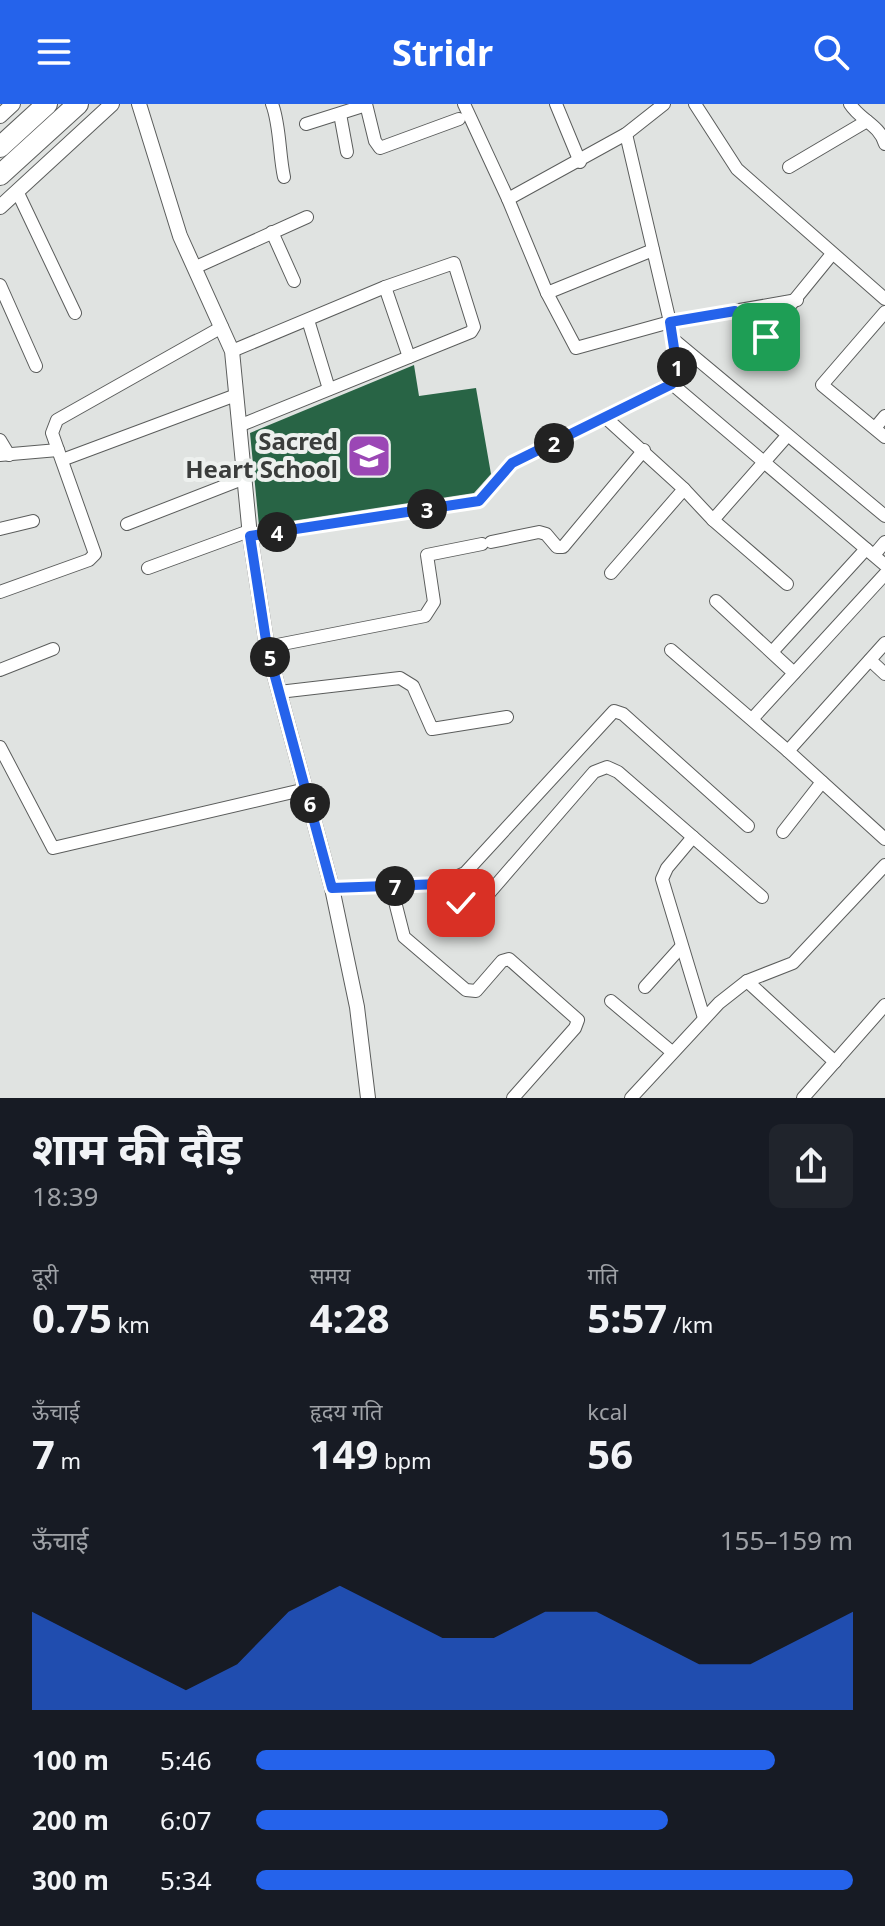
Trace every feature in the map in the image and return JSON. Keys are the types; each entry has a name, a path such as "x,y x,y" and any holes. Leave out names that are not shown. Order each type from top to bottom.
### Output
{"highway":[{"path":"0,147 47,104"},
{"path":"0,175 78,104"}],"street":[{"path":"0,116 13,104"},
{"path":"0,207 112,104"},
{"path":"139,104 180,236 232,351 249,533 267,647 332,888 357,1007 368,1098"},
{"path":"272,104 277,117 277,144 284,177"},
{"path":"464,104 547,293 576,348 670,322 797,300"},
{"path":"556,104 580,162"},
{"path":"508,199 626,134 648,110 664,104"},
{"path":"695,104 737,169 885,299"},
{"path":"850,104 867,121 882,125 885,144"},
{"path":"306,124 366,105 375,141 380,148 459,119"},
{"path":"340,114 347,152"},
{"path":"789,167 867,121"},
{"path":"148,568 249,533 479,501 486,497 508,466 672,384 678,374 670,322 626,134"},
{"path":"17,191 75,313"},
{"path":"196,267 307,217"},
{"path":"272,232 294,281"},
{"path":"547,293 653,250"},
{"path":"748,357 832,254"},
{"path":"232,351 385,287 452,264 457,265 474,330 241,425"},
{"path":"0,285 36,366"},
{"path":"385,287 409,357"},
{"path":"735,311 766,337"},
{"path":"885,312 822,385 880,432 885,416"},
{"path":"308,320 329,389"},
{"path":"0,592 89,560 95,554 52,430 57,420 222,327"},
{"path":"673,339 885,516"},
{"path":"672,384 885,565"},
{"path":"0,440 4,455 60,455 236,395"},
{"path":"606,418 644,450 713,520 787,584"},
{"path":"713,520 787,436"},
{"path":"267,647 425,616 434,602 427,555 543,532 557,547 563,547 644,450"},
{"path":"127,524 245,478"},
{"path":"611,573 684,489"},
{"path":"0,529 33,521"},
{"path":"772,652 870,552 885,542"},
{"path":"753,718 885,574"},
{"path":"716,601 794,673"},
{"path":"788,751 885,643"},
{"path":"0,670 53,649"},
{"path":"671,650 753,718 885,839"},
{"path":"870,660 885,674"},
{"path":"279,692 400,678 413,686 432,729 507,717"},
{"path":"332,888 440,884 476,864 614,711 623,714 748,826"},
{"path":"0,747 53,848 306,789"},
{"path":"440,884 465,906 478,906 601,768 618,772 762,897"},
{"path":"783,832 822,782"},
{"path":"693,837 667,868 662,879 704,1018"},
{"path":"631,1098 704,1018 747,981 793,963 885,865"},
{"path":"391,886 404,937 466,990 476,991 502,961 509,959 578,1020 575,1028 513,1098"},
{"path":"645,987 681,947"},
{"path":"747,981 835,1062"},
{"path":"611,1001 672,1052"},
{"path":"803,1098 885,1005"}],"building":[{"name":"Sacred Heart School","path":"414,365 419,396 476,388 491,474 474,493 259,526 250,433"}],"place":[{"name":"Sacred Heart School","path":"369,456"}],"route":[{"path":"461,903 440,884 332,888 267,647 250,536 479,501 486,497 512,463 676,381 678,374 670,322 735,311 766,337"}]}
